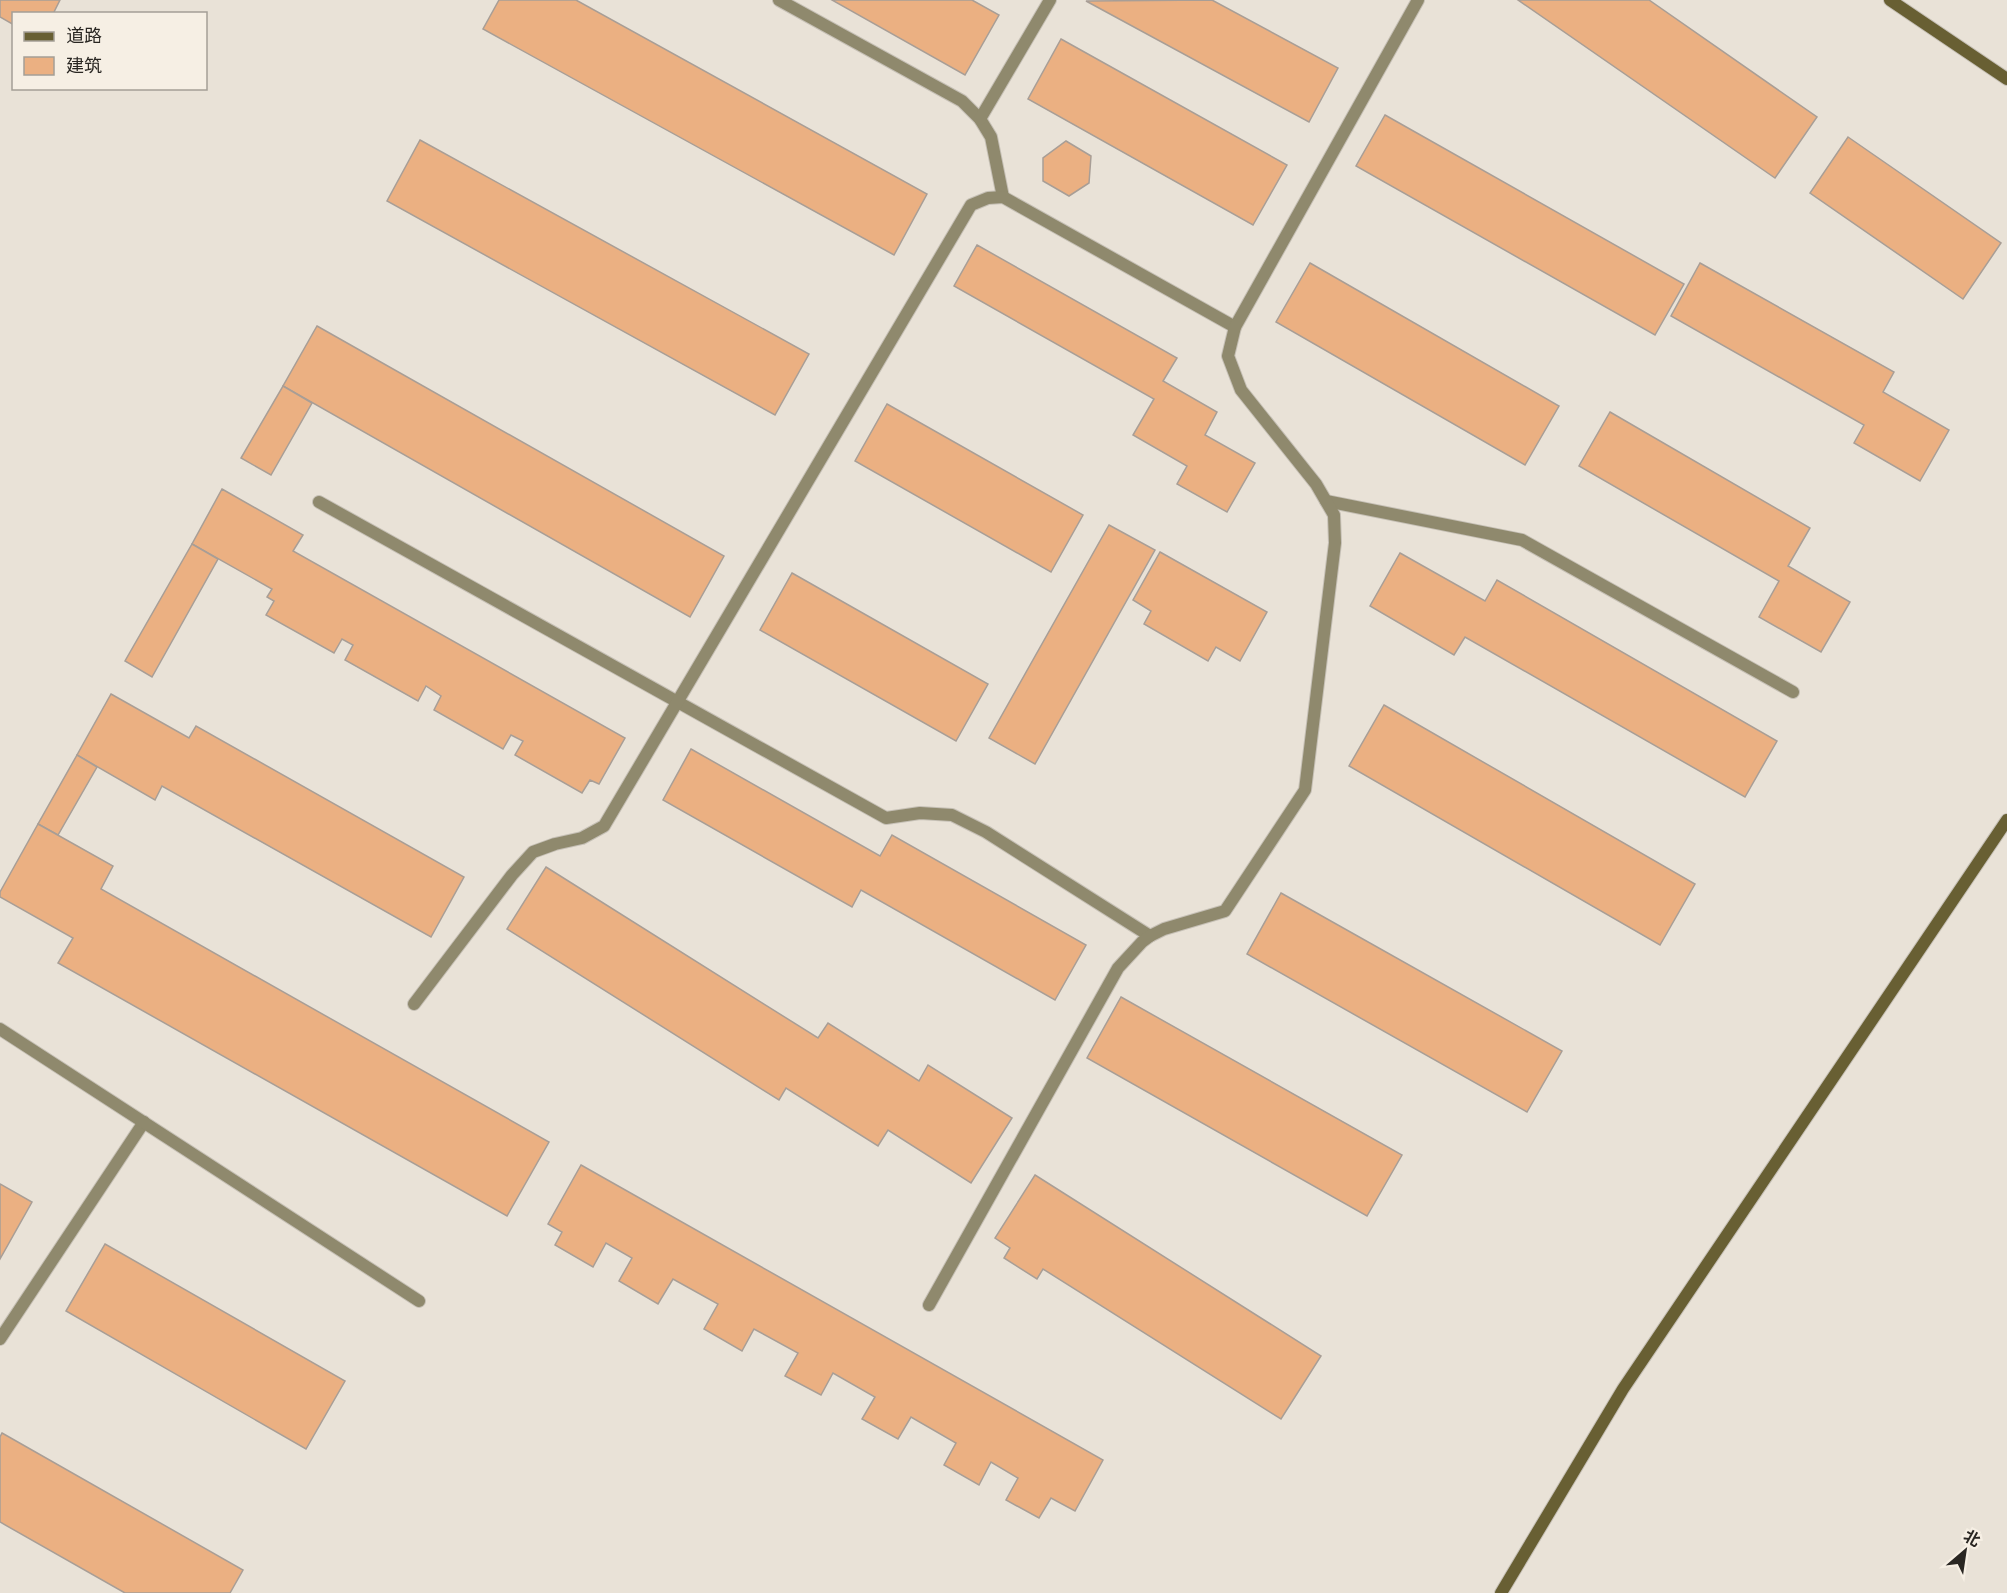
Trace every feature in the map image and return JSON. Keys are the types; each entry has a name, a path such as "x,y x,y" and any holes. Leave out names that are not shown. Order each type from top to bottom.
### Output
{"street":[{"path":"779,0 962,101 980,119 991,137 1004,197"},
{"path":"980,119 1050,0"},
{"path":"929,1305 1118,968 1150,936 1164,929 1226,911 1305,790 1335,543 1334,515 1316,484 1241,390 1228,356 1235,327 1418,0"},
{"path":"1890,0 2007,79"},
{"path":"414,1004 512,875 533,852 582,838 604,826 971,205 988,198 1004,197 1235,327"},
{"path":"1326,501 1522,540 1793,692"},
{"path":"319,502 886,818 920,813 952,815 986,832 1150,936"},
{"path":"1501,1593 1623,1389 2007,820"},
{"path":"0,1029 419,1301"},
{"path":"0,1339 144,1122"}],"building":[{"path":"0,0 60,0 54,12 12,12 12,24 0,17"},
{"path":"499,0 576,0 927,194 894,255 483,29"},
{"path":"832,0 972,0 999,15 965,75"},
{"path":"1212,0 1338,68 1309,122 1086,1"},
{"path":"1518,0 1649,0 1817,117 1775,178"},
{"path":"1061,39 1287,165 1253,225 1028,99"},
{"path":"1385,115 1684,284 1655,335 1356,166"},
{"path":"1848,137 2001,243 1963,299 1810,193"},
{"path":"420,140 809,354 775,415 387,201"},
{"path":"1066,141 1091,156 1089,183 1069,196 1043,181 1043,158"},
{"path":"977,245 1177,358 1163,381 1217,412 1205,435 1255,463 1227,512 1177,484 1187,466 1133,435 1154,399 954,286"},
{"path":"1310,263 1559,406 1525,465 1276,322"},
{"path":"1700,263 1894,372 1883,392 1949,430 1920,481 1854,443 1864,425 1671,316"},
{"path":"317,326 724,556 690,617 283,386"},
{"path":"283,386 312,403 271,475 241,458"},
{"path":"887,404 1083,515 1051,572 855,461"},
{"path":"1610,412 1810,528 1788,566 1850,602 1821,652 1759,617 1779,581 1579,466"},
{"path":"222,489 303,535 293,551 625,738 599,784 590,780 582,793 515,755 523,741 511,735 503,749 434,710 441,696 426,686 418,701 345,660 353,645 342,639 334,653 266,615 274,601 267,597 272,589 192,544"},
{"path":"1109,525 1155,550 1035,764 989,738"},
{"path":"192,544 218,559 152,677 125,661"},
{"path":"1160,552 1267,612 1240,661 1216,647 1208,661 1144,624 1151,611 1133,600"},
{"path":"1400,553 1485,601 1497,580 1777,741 1745,797 1465,637 1454,655 1370,606"},
{"path":"792,573 988,684 956,741 760,630"},
{"path":"111,694 189,738 196,726 464,877 431,937 162,786 155,800 77,755"},
{"path":"1384,705 1695,884 1660,945 1349,766"},
{"path":"691,749 880,856 892,835 1086,945 1055,1000 861,890 852,907 663,800"},
{"path":"77,755 97,767 58,835 38,824"},
{"path":"38,824 113,866 101,889 549,1142 507,1216 58,963 73,938 0,897 0,892"},
{"path":"546,867 818,1038 828,1023 919,1081 928,1065 1012,1118 971,1183 888,1130 878,1146 786,1088 779,1100 507,929"},
{"path":"1281,893 1562,1051 1527,1112 1247,954"},
{"path":"1121,997 1402,1155 1367,1216 1087,1058"},
{"path":"581,1165 1103,1460 1075,1511 1051,1498 1039,1518 1006,1500 1018,1478 991,1462 979,1485 944,1465 956,1443 911,1417 898,1439 862,1419 875,1397 833,1373 821,1395 785,1376 798,1353 754,1329 742,1351 704,1329 718,1304 673,1279 658,1304 619,1281 632,1258 606,1243 593,1267 555,1245 562,1232 548,1224"},
{"path":"1035,1175 1321,1356 1281,1419 1043,1269 1037,1279 1004,1258 1010,1248 995,1238"},
{"path":"0,1184 32,1202 0,1259"},
{"path":"105,1244 345,1381 306,1449 66,1311"},
{"path":"2,1433 243,1570 230,1593 125,1593 0,1522 0,1437"}]}
